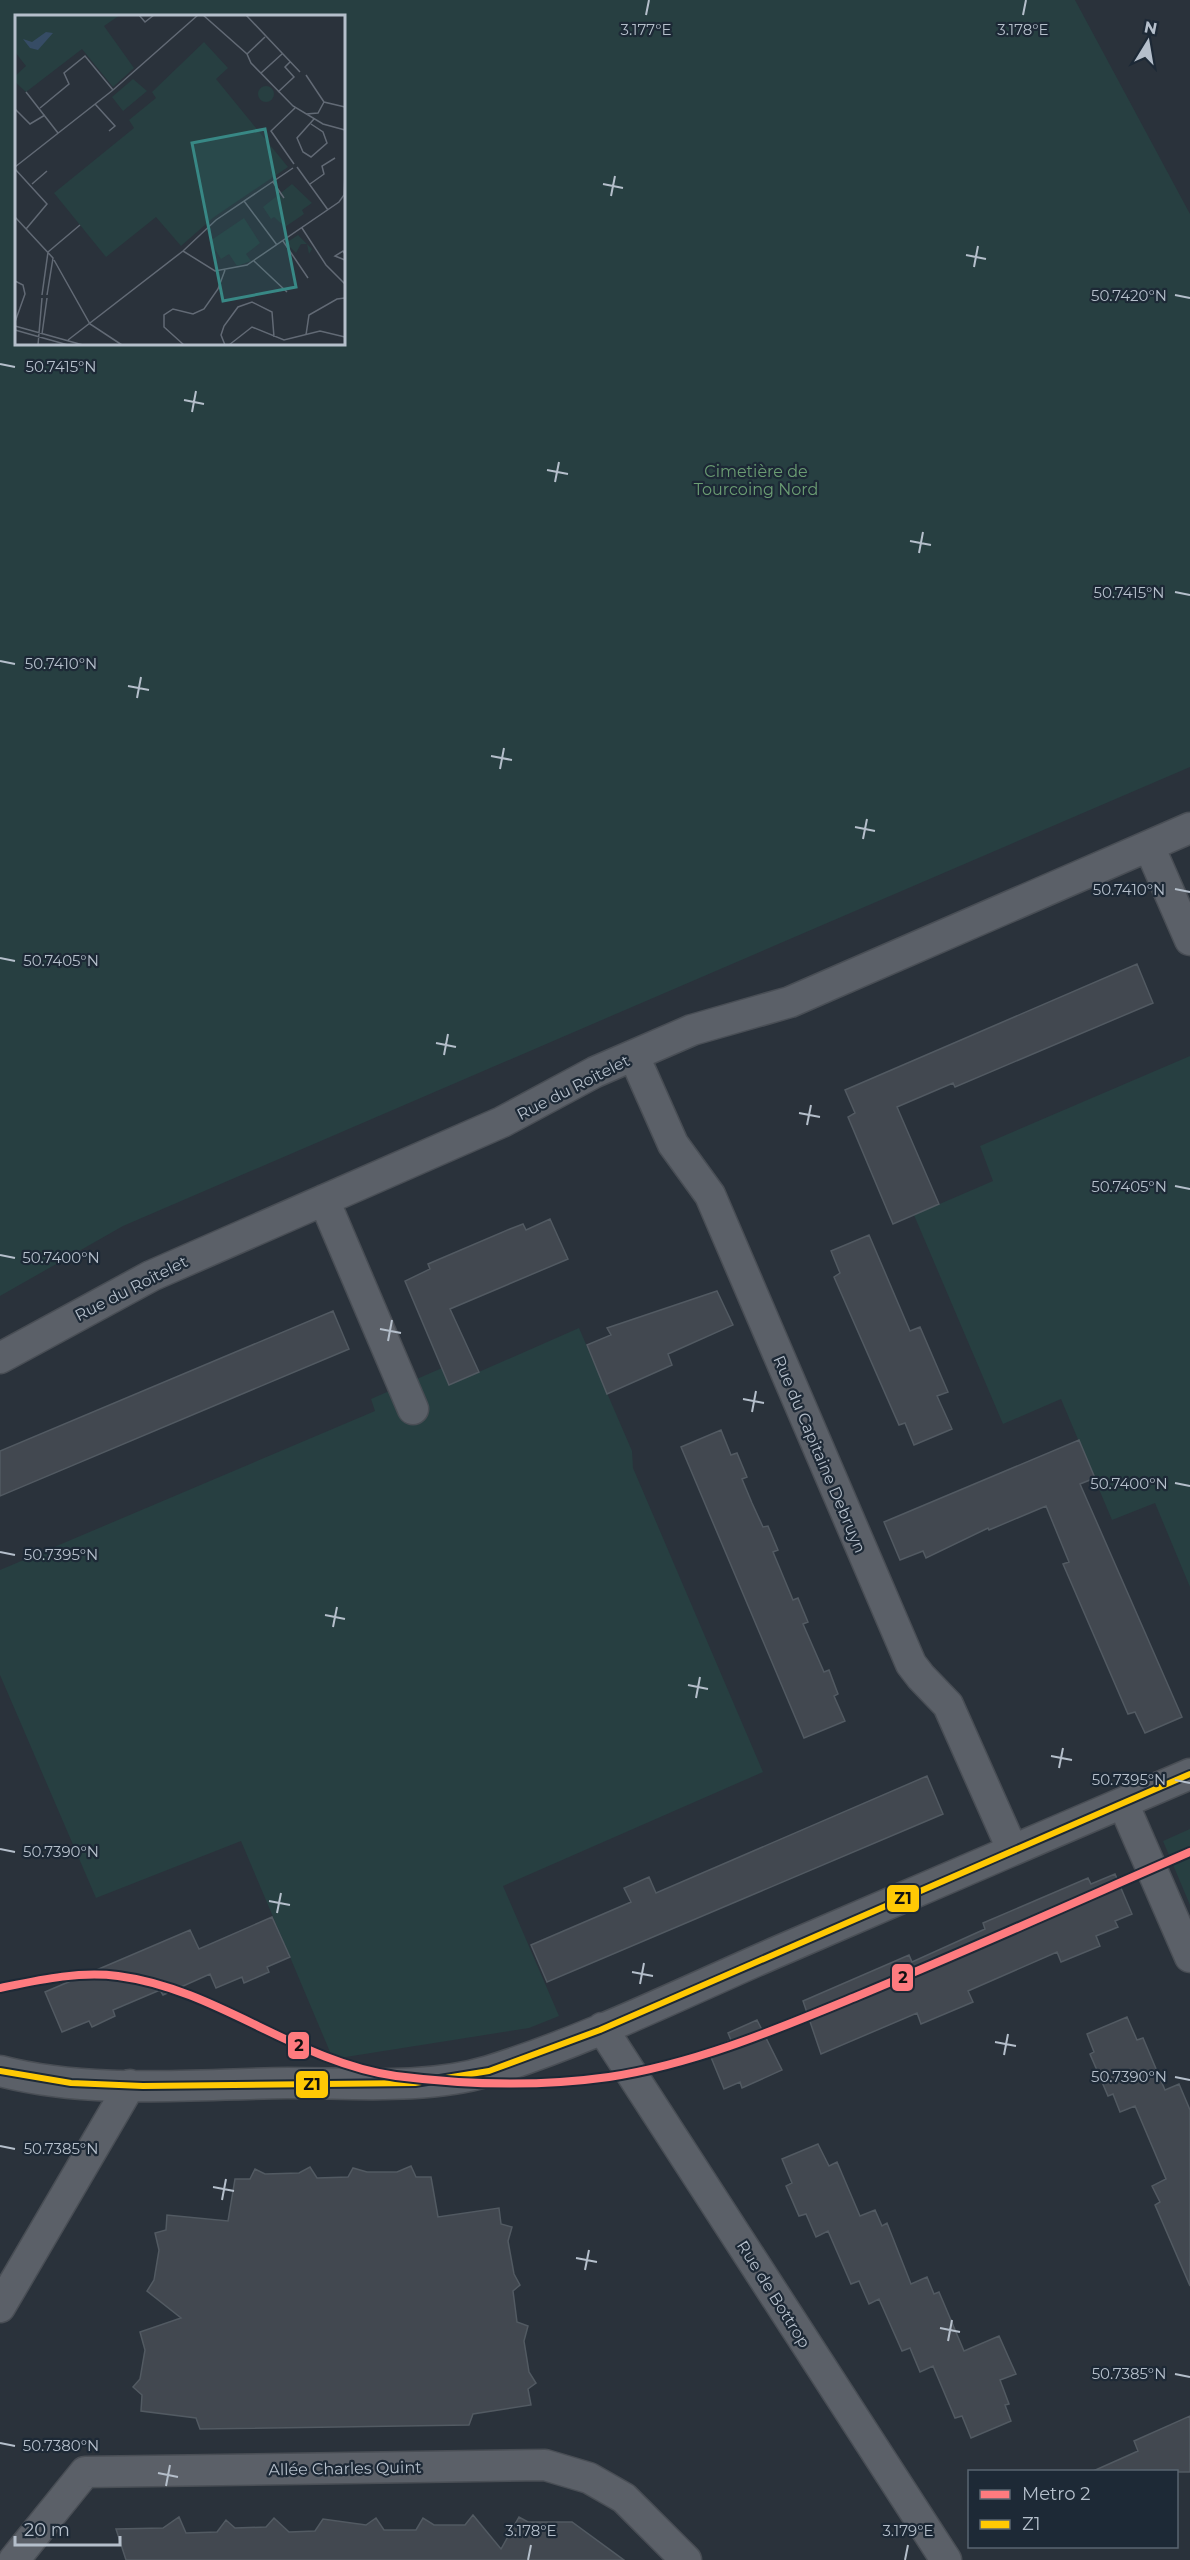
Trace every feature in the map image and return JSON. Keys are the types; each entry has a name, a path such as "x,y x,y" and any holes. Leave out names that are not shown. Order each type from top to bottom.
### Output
{"street":[{"name":"Rue du Roitelet","path":"0,1358 150,1276 502,1122 588,1075 707,1025 790,1002 1190,828"},
{"path":"1149,846 1190,940"},
{"name":"Rue du Capitaine Debruyn","path":"634,1056 673,1144 710,1195 911,1664 948,1705 1012,1849"},
{"path":"324,1200 413,1409"},
{"path":"0,2072 49,2081 130,2085 438,2080 489,2071 602,2028 1190,1774"},
{"path":"1123,1803 1190,1957"},
{"name":"Rue de Bottrop","path":"602,2028 946,2560"},
{"path":"0,2307 130,2085"},
{"name":"Allée Charles Quint","path":"14,2560 85,2472 544,2465 589,2478 624,2498 686,2560"}],"green space":[{"name":"Cimetière de Tourcoing Nord","path":"0,0 1075,0 1190,214 1190,767 123,1226 0,1296"},
{"path":"1190,1056 1190,1587 1155,1503 1112,1520 1061,1399 1003,1424 914,1215 993,1181 980,1146"},
{"path":"579,1328 632,1451 633,1468 763,1772 503,1886 559,2016 529,2028 333,2059 241,1841 96,1898 0,1675 0,1570 375,1411 371,1399 442,1368 449,1385"},
{"path":"1190,1829 1190,1905 1163,1841"}],"building":[{"path":"1137,964 1153,1003 955,1087 953,1083 897,1107 939,1204 893,1224 848,1117 855,1113 845,1090"},
{"path":"550,1219 568,1259 450,1309 479,1372 449,1385 405,1281 430,1269 428,1264 523,1224 526,1230"},
{"path":"869,1235 910,1331 920,1327 948,1392 937,1396 952,1429 914,1445 905,1423 899,1425 834,1277 840,1273 831,1251"},
{"path":"717,1291 733,1325 668,1354 672,1365 607,1394 587,1345 611,1335 607,1328"},
{"path":"333,1311 349,1349 0,1496 0,1451"},
{"path":"721,1430 731,1455 737,1453 747,1477 742,1479 752,1503 763,1527 768,1526 778,1550 773,1552 793,1600 798,1598 808,1622 803,1624 824,1672 829,1670 838,1694 834,1696 845,1721 804,1738 681,1447"},
{"path":"1079,1440 1095,1478 1080,1484 1182,1717 1145,1733 1135,1712 1128,1714 1063,1564 1069,1562 1046,1506 989,1530 988,1528 926,1558 923,1551 900,1560 884,1522"},
{"path":"927,1776 943,1814 547,1982 531,1945 631,1902 624,1888 649,1877 656,1893"},
{"path":"1115,1874 1132,1914 1115,1921 1118,1927 1096,1936 1100,1946 1061,1962 1057,1952 968,1991 973,2002 921,2024 917,2013 821,2054 803,2001 909,1955 912,1962 985,1929 983,1923 1088,1878 1091,1884"},
{"path":"272,1917 290,1957 267,1967 269,1972 244,1983 242,1977 216,1988 210,1974 163,1995 160,1990 113,2010 115,2016 92,2027 89,2021 62,2032 45,1992 190,1930 199,1949"},
{"path":"1127,2017 1137,2040 1143,2038 1165,2090 1179,2084 1190,2110 1190,2286 1155,2205 1160,2202 1152,2186 1166,2179 1135,2106 1120,2112 1113,2094 1108,2096 1090,2054 1094,2052 1087,2034"},
{"path":"757,2020 782,2070 742,2088 740,2082 724,2089 708,2050 731,2040 728,2033"},
{"path":"818,2144 829,2166 837,2162 860,2216 875,2210 882,2226 887,2223 911,2284 927,2277 934,2294 939,2292 964,2351 999,2336 1016,2374 1000,2380 1009,2404 1005,2405 1011,2421 971,2438 962,2416 955,2418 933,2366 920,2372 910,2348 902,2351 879,2299 869,2304 859,2281 851,2284 828,2231 816,2237 806,2214 799,2216 786,2186 792,2183 782,2159"},
{"path":"411,2166 416,2177 431,2177 438,2217 499,2208 501,2224 512,2227 508,2241 514,2274 520,2285 513,2291 517,2322 528,2326 524,2341 529,2372 536,2383 528,2389 531,2405 473,2414 469,2425 200,2429 196,2418 141,2411 142,2395 133,2387 140,2379 145,2350 140,2332 181,2318 147,2291 154,2280 159,2250 155,2233 166,2230 167,2215 228,2221 235,2179 250,2179 255,2169 265,2174 299,2173 310,2167 317,2178 348,2177 353,2168 367,2172 397,2172"},
{"path":"1190,2416 1190,2472 1095,2470 1138,2451 1134,2441"},
{"path":"473,2515 501,2549 519,2517 528,2522 572,2522 624,2560 126,2560 116,2529 163,2528 179,2517 186,2533 217,2532 226,2520 235,2528 266,2527 274,2518 289,2532 315,2531 323,2519 366,2525 376,2518 384,2530 416,2530 423,2518 434,2525 465,2525"}],"metro line":[{"name":"2","path":"0,1988 73,1975 118,1976 155,1983 190,1995 324,2056 359,2068 396,2076 476,2083 556,2082 609,2077 706,2054 768,2032 943,1960 1190,1852"}],"transit line":[{"name":"Z1","path":"0,2071 71,2083 143,2086 415,2083 489,2071 600,2030 1190,1774"}]}
